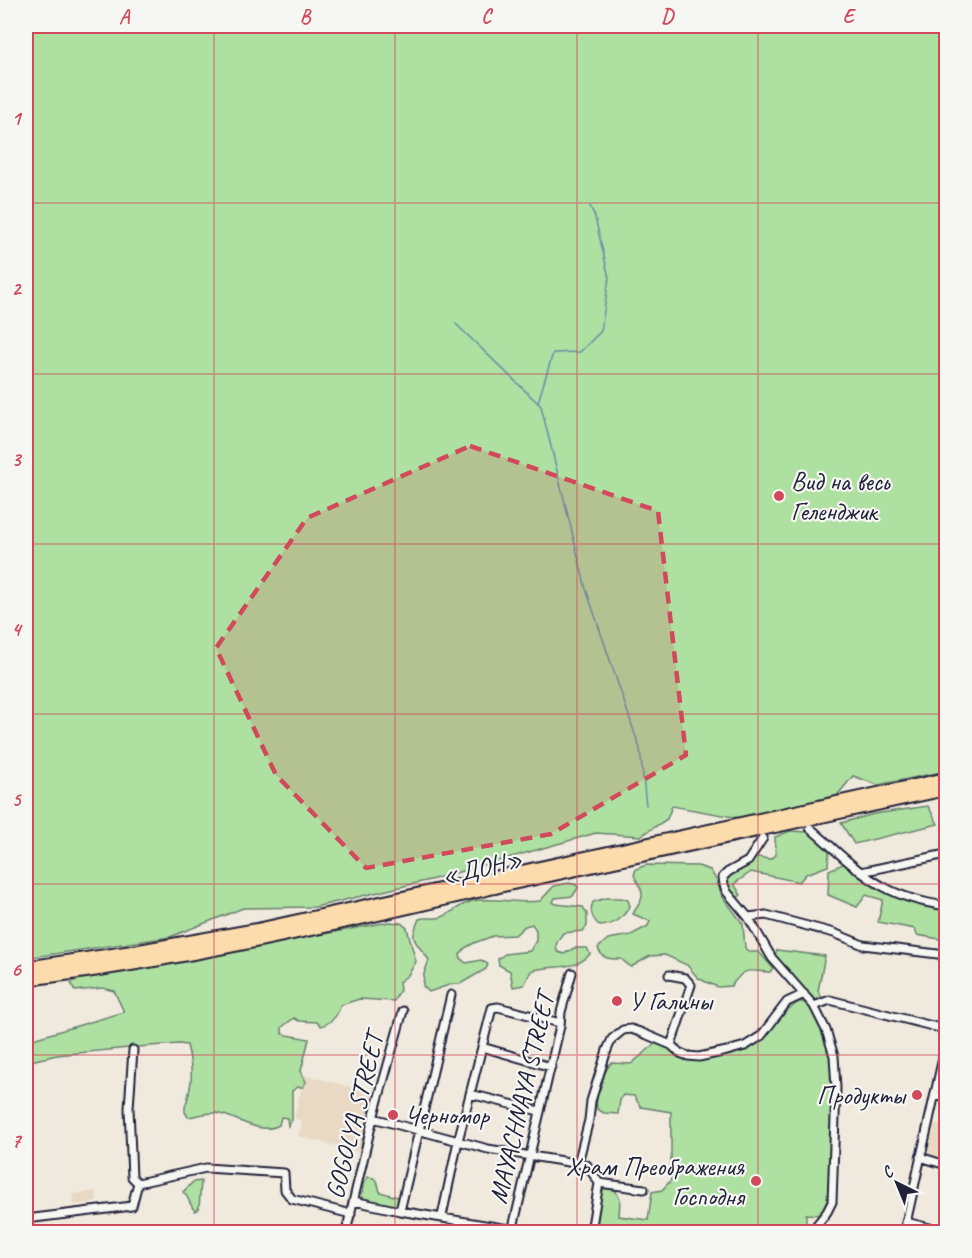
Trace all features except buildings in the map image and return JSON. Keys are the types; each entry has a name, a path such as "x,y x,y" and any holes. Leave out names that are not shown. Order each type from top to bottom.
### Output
{"highway":[{"name":"«ДОН»","path":"26,968 257,930 946,779"},
{"name":"«ДОН»","path":"26,979 100,969 325,926 946,789"}],"street":[{"path":"810,828 861,872 885,887 928,903 946,906"},
{"path":"763,838 748,861 723,877 723,885 748,917 772,958 814,1006 834,1056 836,1088 831,1202 827,1212 811,1233"},
{"path":"861,872 946,854"},
{"path":"748,917 766,915 834,933 863,945 946,955"},
{"name":"MAYACHNAYA STREET","path":"512,1232 572,973"},
{"path":"669,975 685,978 691,985 671,1045"},
{"path":"578,1163 594,1091 607,1050 612,1039 623,1030 631,1029 671,1045 680,1053 699,1057 745,1046 768,1030 787,1002 804,994"},
{"path":"400,1211 452,995"},
{"path":"814,1006 830,1000 940,1028 946,1034"},
{"path":"442,1216 458,1141 492,1008 498,1007 560,1023"},
{"name":"GOGOLYA STREET","path":"346,1233 403,1011"},
{"path":"903,1233 946,1044"},
{"path":"482,1047 551,1067"},
{"path":"133,1050 129,1132 132,1177 138,1183"},
{"path":"470,1094 539,1111"},
{"path":"935,1095 946,1098"},
{"path":"374,1118 488,1149 587,1165 599,1183 591,1233"},
{"path":"920,1157 946,1165"},
{"path":"138,1183 206,1168 284,1173 285,1190 292,1199 351,1214"},
{"path":"26,1219 132,1206 138,1183"},
{"path":"599,1183 644,1189"},
{"path":"354,1200 400,1211 442,1216 512,1232 527,1233"},
{"path":"906,1222 946,1232"}],"highlighted area":[{"path":"470,446 658,511 686,755 551,834 366,868 276,775 216,648 307,518"}],"shaded area":[{"path":"305,1075 378,1094 363,1153 298,1136 302,1121 294,1118"},
{"path":"933,1123 946,1126 946,1161 930,1156 926,1151"},
{"path":"96,1191 97,1202 74,1205 73,1194"}],"green space":[{"path":"26,26 946,26 946,771 878,785 853,776 835,798 745,819 672,806 667,819 641,836 596,833 434,879 315,907 243,908 170,937 26,958"},
{"path":"928,806 938,824 854,844 841,823 874,814"},
{"path":"790,831 809,832 829,851 828,866 806,874 799,882 751,872 734,884 741,895 736,899 728,886 728,876 757,857 770,859 776,855 775,837"},
{"path":"845,863 882,890 946,908 946,940 917,935 915,929 878,922 883,900 866,895 857,907 828,895 829,870"},
{"path":"646,865 698,866 710,870 722,896 743,924 745,948 749,952 759,952 773,968 770,972 747,971 740,975 731,986 718,987 698,978 687,965 665,955 650,956 631,967 621,959 607,958 602,955 598,948 608,939 631,935 648,926 650,921 633,914 642,897 634,875 636,869"},
{"path":"569,883 577,885 578,888 573,896 555,898 553,902 583,907 587,914 587,926 583,931 563,933 556,947 558,952 564,954 574,948 587,948 590,954 584,960 570,965 531,971 524,985 513,987 510,971 499,965 498,959 505,954 530,951 536,941 536,930 532,924 525,926 515,935 493,936 465,948 460,954 461,959 466,963 481,960 488,964 486,969 460,984 452,984 429,992 423,986 429,960 417,945 414,937 419,919 442,917 474,901 540,901 554,886"},
{"path":"606,898 628,900 630,906 618,920 600,926 595,921 591,909 593,902"},
{"path":"389,922 401,923 407,928 416,962 408,975 399,982 400,990 394,1001 359,999 341,1005 334,1018 321,1026 317,1022 299,1021 294,1018 282,1027 282,1034 309,1039 301,1071 306,1082 303,1087 292,1091 292,1120 288,1126 287,1118 281,1117 279,1125 264,1128 216,1113 188,1117 185,1107 190,1091 191,1076 187,1045 149,1046 57,1055 26,1062 26,1041 124,1012 114,991 103,988 75,991 71,983 77,979"},
{"path":"777,950 825,956 818,991 823,1000 813,1002 788,969 774,956"},
{"path":"799,1002 811,1007 823,1028 831,1057 834,1084 830,1195 820,1215 806,1214 806,1232 594,1232 602,1187 615,1190 620,1199 619,1216 648,1220 652,1192 662,1190 671,1180 671,1112 641,1107 634,1096 623,1095 618,1114 604,1113 597,1109 600,1085 611,1063 631,1064 656,1043 694,1059 762,1038 787,1010"},
{"path":"368,1177 376,1180 380,1192 398,1197 397,1207 369,1202 362,1197 363,1184"},
{"path":"201,1181 199,1208 195,1211 183,1192 193,1182"}],"waterway":[{"path":"538,402 553,353 580,352 601,331 609,278 595,217 590,206"},
{"path":"456,324 541,406 586,589 640,749 646,805"}],"place":[{"name":"Вид на весь Геленджик","path":"779,496"},
{"name":"У Галины","path":"617,1001"},
{"name":"Продукты","path":"917,1095"},
{"name":"Черномор","path":"393,1115"},
{"name":"Храм Преображения Господня","path":"756,1181"}]}
